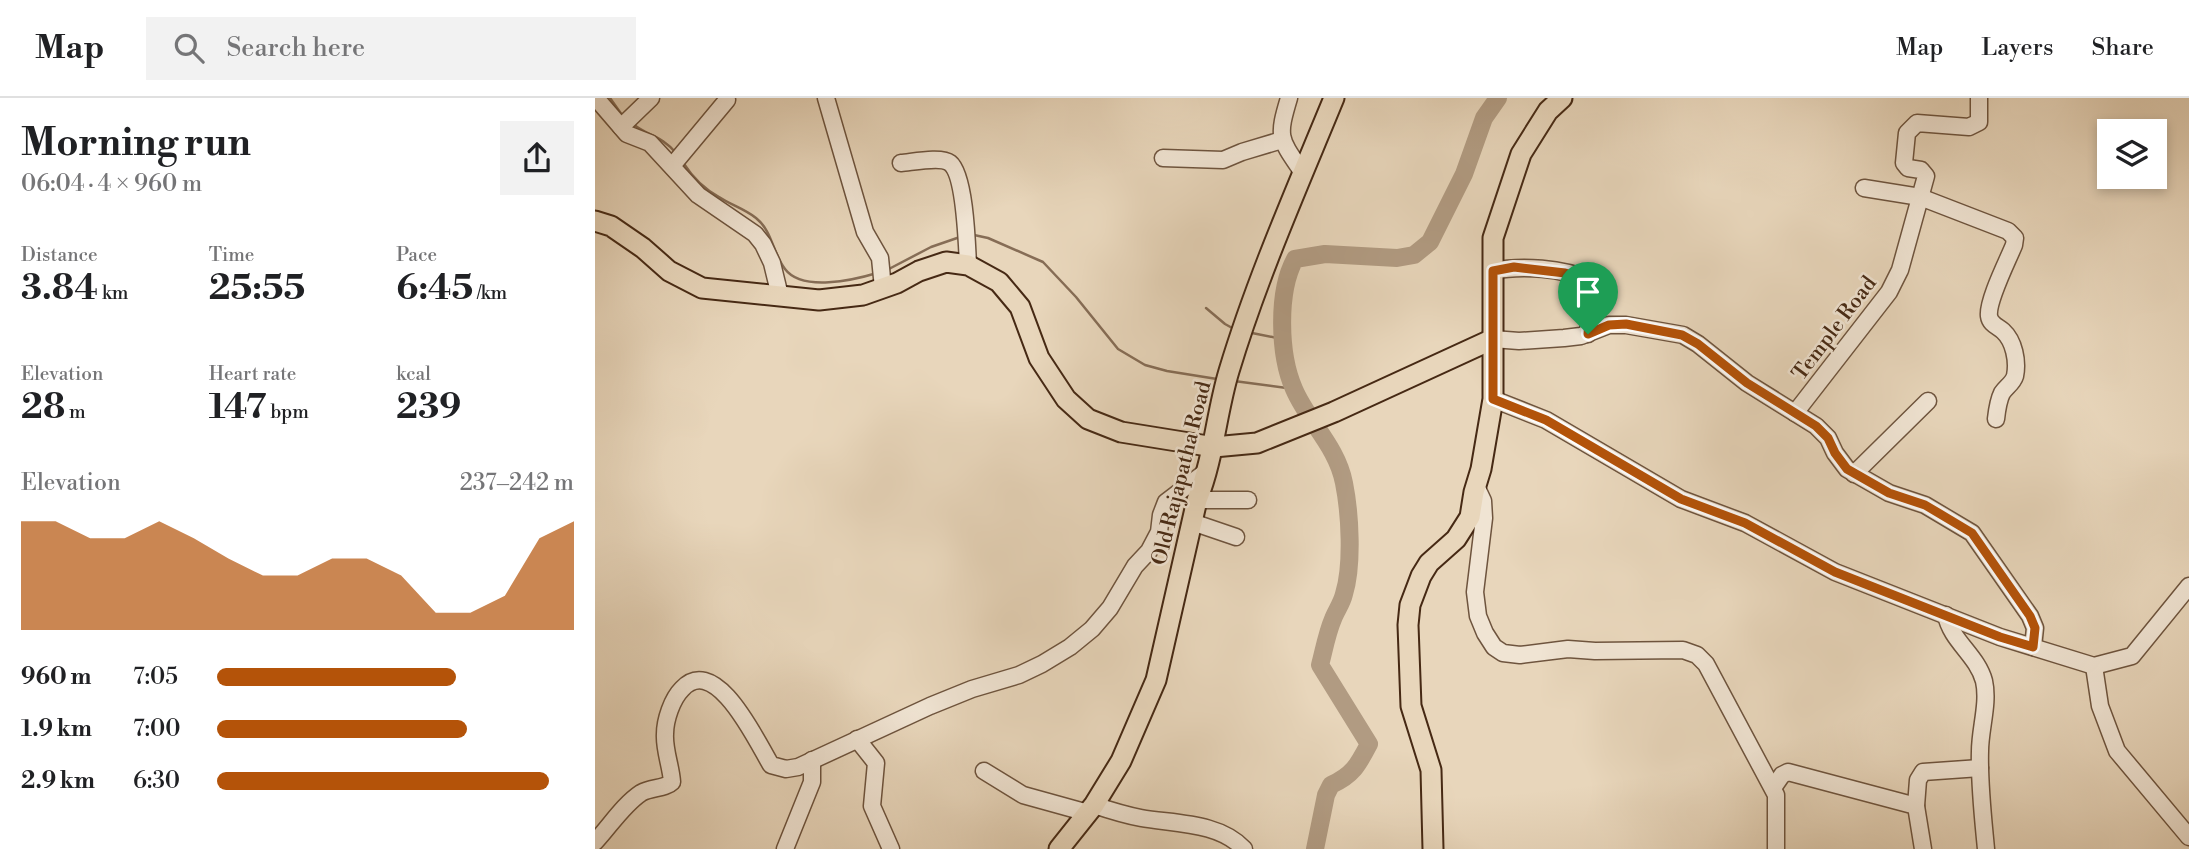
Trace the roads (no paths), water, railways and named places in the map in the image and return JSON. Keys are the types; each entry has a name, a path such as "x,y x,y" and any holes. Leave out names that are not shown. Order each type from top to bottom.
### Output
{"main road":[{"name":"Old Rajapatha Road","path":"1059,849 1091,809 1121,761 1156,680 1197,500 1214,447 1229,371 1271,253 1334,98"},
{"path":"1433,849 1431,770 1411,706 1408,625 1414,592 1421,576 1429,563 1456,539 1470,517 1493,399 1493,238 1521,154 1548,111 1562,98"},
{"path":"595,222 611,226 643,248 669,271 702,288 819,300 863,295 946,262 968,265 999,282 1020,307 1039,358 1066,399 1087,419 1121,432 1214,447 1257,443 1334,412 1493,339"}],"street":[{"path":"596,98 627,134 650,143 698,195 754,234 772,262 780,296"},
{"path":"621,127 652,98"},
{"path":"826,98 865,232 880,258 883,288"},
{"path":"1289,98 1280,128 1282,139 1303,173"},
{"name":"Temple Road","path":"1795,413 1889,292 1900,270 1926,176 1921,170 1908,168 1904,163 1907,133 1917,123 1969,127 1979,122 1979,98"},
{"path":"672,166 727,100"},
{"path":"1163,158 1223,160 1282,139"},
{"path":"901,163 941,160 950,163 958,175 966,224 968,265"},
{"path":"1864,188 1920,197 2008,231 2015,238 1990,303 1989,316 1993,324 2002,330 2014,347 2015,376 2003,391 1997,406 1996,419"},
{"path":"1493,271 1514,267 1565,273 1589,280 1591,296 1588,334"},
{"path":"1493,339 1530,341 1564,338 1588,334 1609,325 1626,324 1682,335 1698,344 1747,383 1816,426 1828,438 1847,469 1854,474 1889,493 1925,505 1972,533 2030,616 2035,628 2033,647"},
{"path":"1493,399 1546,420 1681,499 1745,523 1835,572 2033,647 2094,666 2133,656 2189,586"},
{"path":"1854,474 1928,401"},
{"path":"596,840 634,798 645,790 668,786 672,782 665,734 674,700 688,684 699,681 721,688 731,699 771,765 786,769 798,767 972,689 1019,675 1070,647 1092,629 1110,608 1135,566 1149,551 1159,532 1166,502 1208,470"},
{"path":"1476,486 1483,501 1484,518 1475,592 1478,616 1485,634 1494,646 1503,653 1520,655 1568,649 1683,650 1697,655 1706,664 1776,795 1776,849"},
{"path":"1197,500 1248,500"},
{"path":"1192,522 1236,537"},
{"path":"1946,615 1948,626 1977,665 1984,681 1985,708 1980,731 1980,768 1986,849"},
{"path":"2094,666 2100,706 2117,751 2189,837"},
{"path":"857,739 876,763 872,806 891,849"},
{"path":"785,849 812,782 812,760"},
{"path":"1923,849 1916,806 1918,780 1923,772 1980,768"},
{"path":"984,771 1023,795 1200,826 1234,840 1244,849"},
{"path":"1773,788 1782,775 1789,772 1916,806"}],"waterway":[{"path":"610,98 622,115"},
{"path":"1315,849 1326,795 1331,785 1354,769 1369,744 1320,665 1329,630 1347,582 1350,554 1348,509 1344,483 1335,457 1300,401 1289,375 1282,324 1285,288 1295,259 1325,254 1397,258 1414,255 1430,242 1464,174 1484,118 1498,98"},
{"path":"633,124 665,143 676,153"},
{"path":"684,164 708,190 747,212 762,224 781,263 793,276 803,280 829,282 877,273"},
{"path":"974,235 988,238 1043,262 1076,297 1118,349 1145,365 1217,379"},
{"path":"887,270 931,247 960,237"},
{"path":"1206,308 1234,329"},
{"path":"1252,333 1282,339"},
{"path":"1234,381 1294,389"}]}
